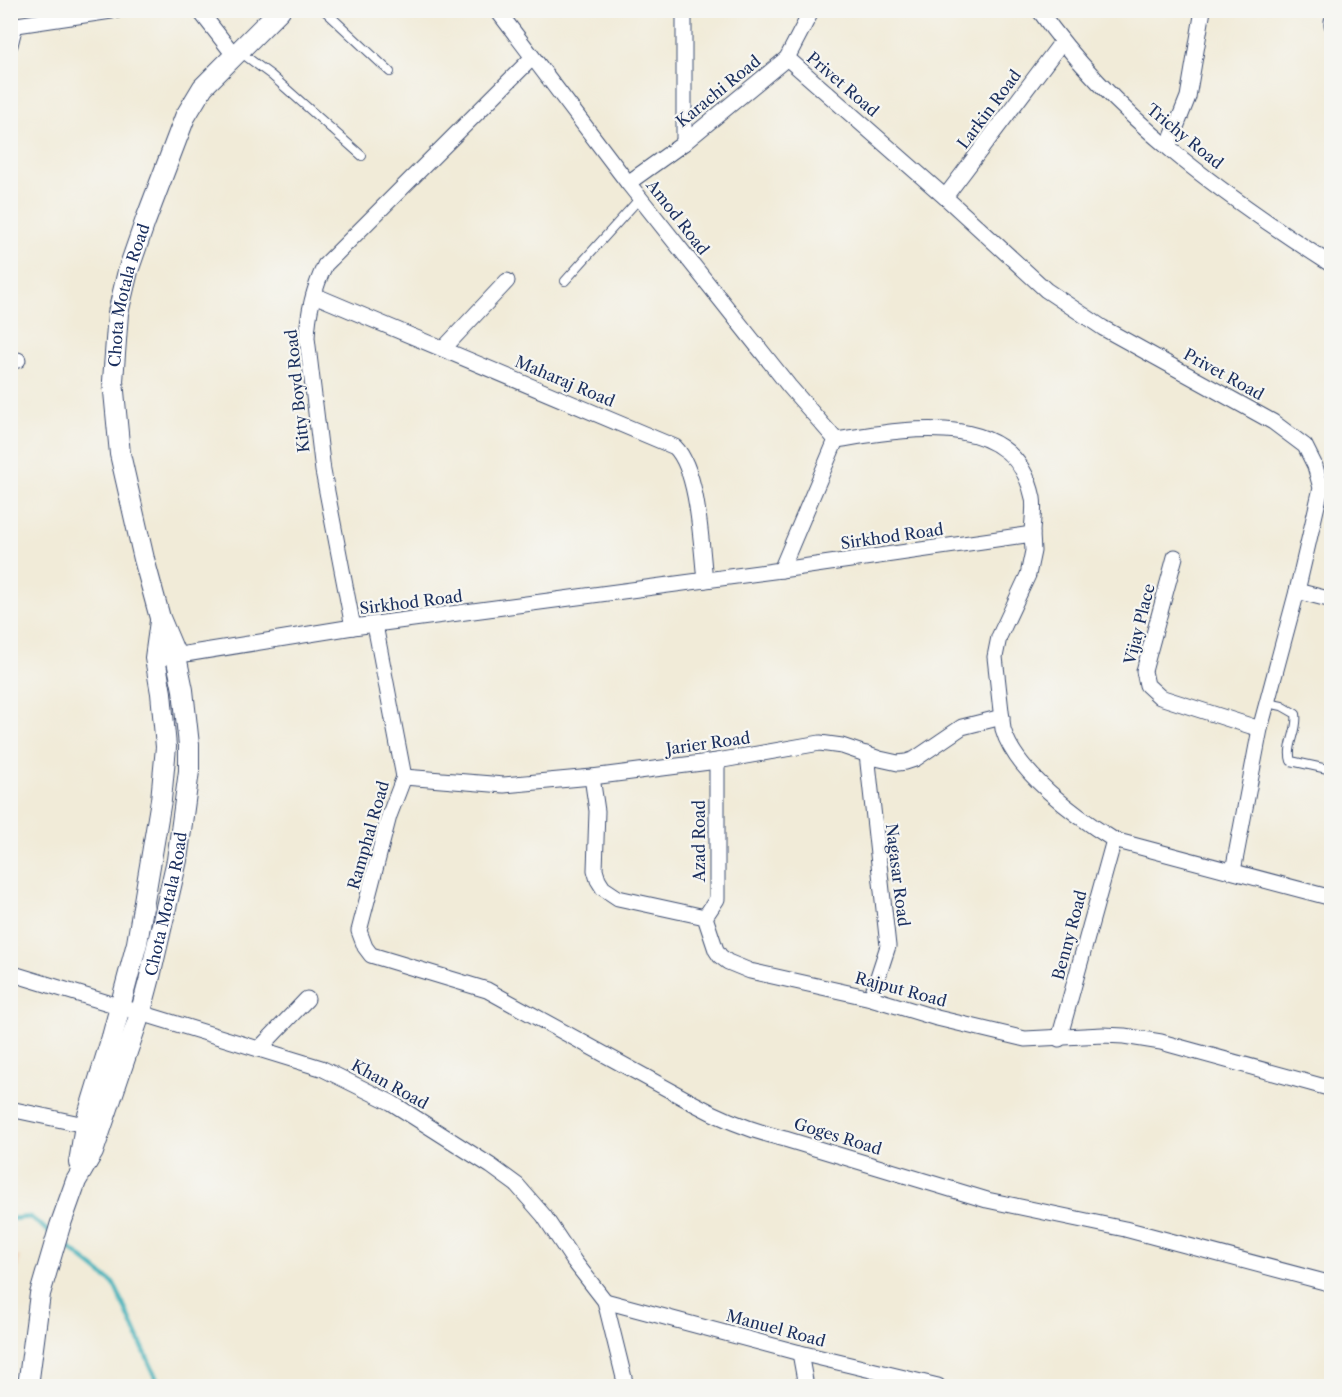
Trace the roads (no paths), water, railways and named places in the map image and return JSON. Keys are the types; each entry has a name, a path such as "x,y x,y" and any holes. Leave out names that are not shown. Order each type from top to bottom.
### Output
{"street":[{"path":"10,45 13,25 118,10"},
{"path":"199,10 236,53"},
{"name":"Chota Motala Road","path":"76,1181 93,1152 141,1011 177,860 189,771 187,718 176,656 160,618 144,559 117,436 113,381 118,312 128,271 185,117 203,87 280,10"},
{"name":"Amod Road","path":"497,10 628,183 789,387 836,440"},
{"path":"684,10 684,143"},
{"name":"Karachi Road","path":"628,183 684,143 787,58 812,10"},
{"name":"Trichy Road","path":"1039,10 1061,43 1143,127 1265,222 1332,265"},
{"path":"1168,147 1188,97 1203,10"},
{"name":"Larkin Road","path":"945,197 1061,43"},
{"name":"Kitty Boyd Road","path":"353,627 323,471 307,338 308,319 318,280 325,265 532,58"},
{"name":"Privet Road","path":"787,58 945,197 1046,290 1103,328 1273,422 1305,446 1315,466 1321,488 1297,591 1260,729 1233,871"},
{"path":"443,349 507,281"},
{"name":"Maharaj Road","path":"314,295 675,447 683,455 690,476 705,580"},
{"path":"781,570 836,440 921,429 967,433 992,440 1012,456 1027,477 1034,500 1033,551 1028,575 999,637 996,657 1006,739 1015,754 1027,770 1092,827 1114,840 1332,898"},
{"name":"Sirkhod Road","path":"155,658 353,627 375,626 1032,534"},
{"name":"Vijay Place","path":"1175,557 1144,671 1147,685 1160,697 1260,729"},
{"path":"1297,591 1332,600"},
{"name":"Chota Motala Road","path":"28,1386 40,1294 76,1181 85,1125 137,943 161,800 166,747 155,658 160,618"},
{"name":"Ramphal Road","path":"364,947 359,931 389,816 404,777 375,626"},
{"name":"Jarier Road","path":"404,777 504,785 592,777 717,761 820,743 842,746 890,761 906,762 915,759 962,727 1002,717"},
{"name":"Nagasar Road","path":"867,754 888,946 871,998"},
{"name":"Azad Road","path":"705,917 717,899 717,761"},
{"path":"592,777 597,811 595,870 603,888 625,900 705,917"},
{"name":"Benny Road","path":"1059,1039 1114,840"},
{"name":"Rajput Road","path":"705,917 716,950 728,962 750,971 871,998 937,1018 1025,1039 1102,1035 1161,1042 1332,1089"},
{"name":"Goges Road","path":"364,947 367,952 378,958 486,990 719,1117 761,1133 987,1200 1125,1229 1332,1284"},
{"name":"Khan Road","path":"10,973 141,1011 321,1068 392,1103 491,1166 517,1185 544,1216 574,1261 605,1301 626,1386"},
{"path":"259,1049 307,999"},
{"path":"10,1109 85,1125"},
{"name":"Manuel Road","path":"605,1301 800,1353 938,1386"},
{"path":"800,1353 806,1386"}],"lane":[{"path":"324,10 390,72"},
{"path":"236,53 271,75 362,156"},
{"path":"565,280 640,198"},
{"path":"1268,703 1282,706 1296,714 1289,755 1291,761 1332,770"}],"waterway":[{"path":"10,1219 30,1217 53,1235"},
{"path":"62,1242 114,1284 160,1386"}]}
